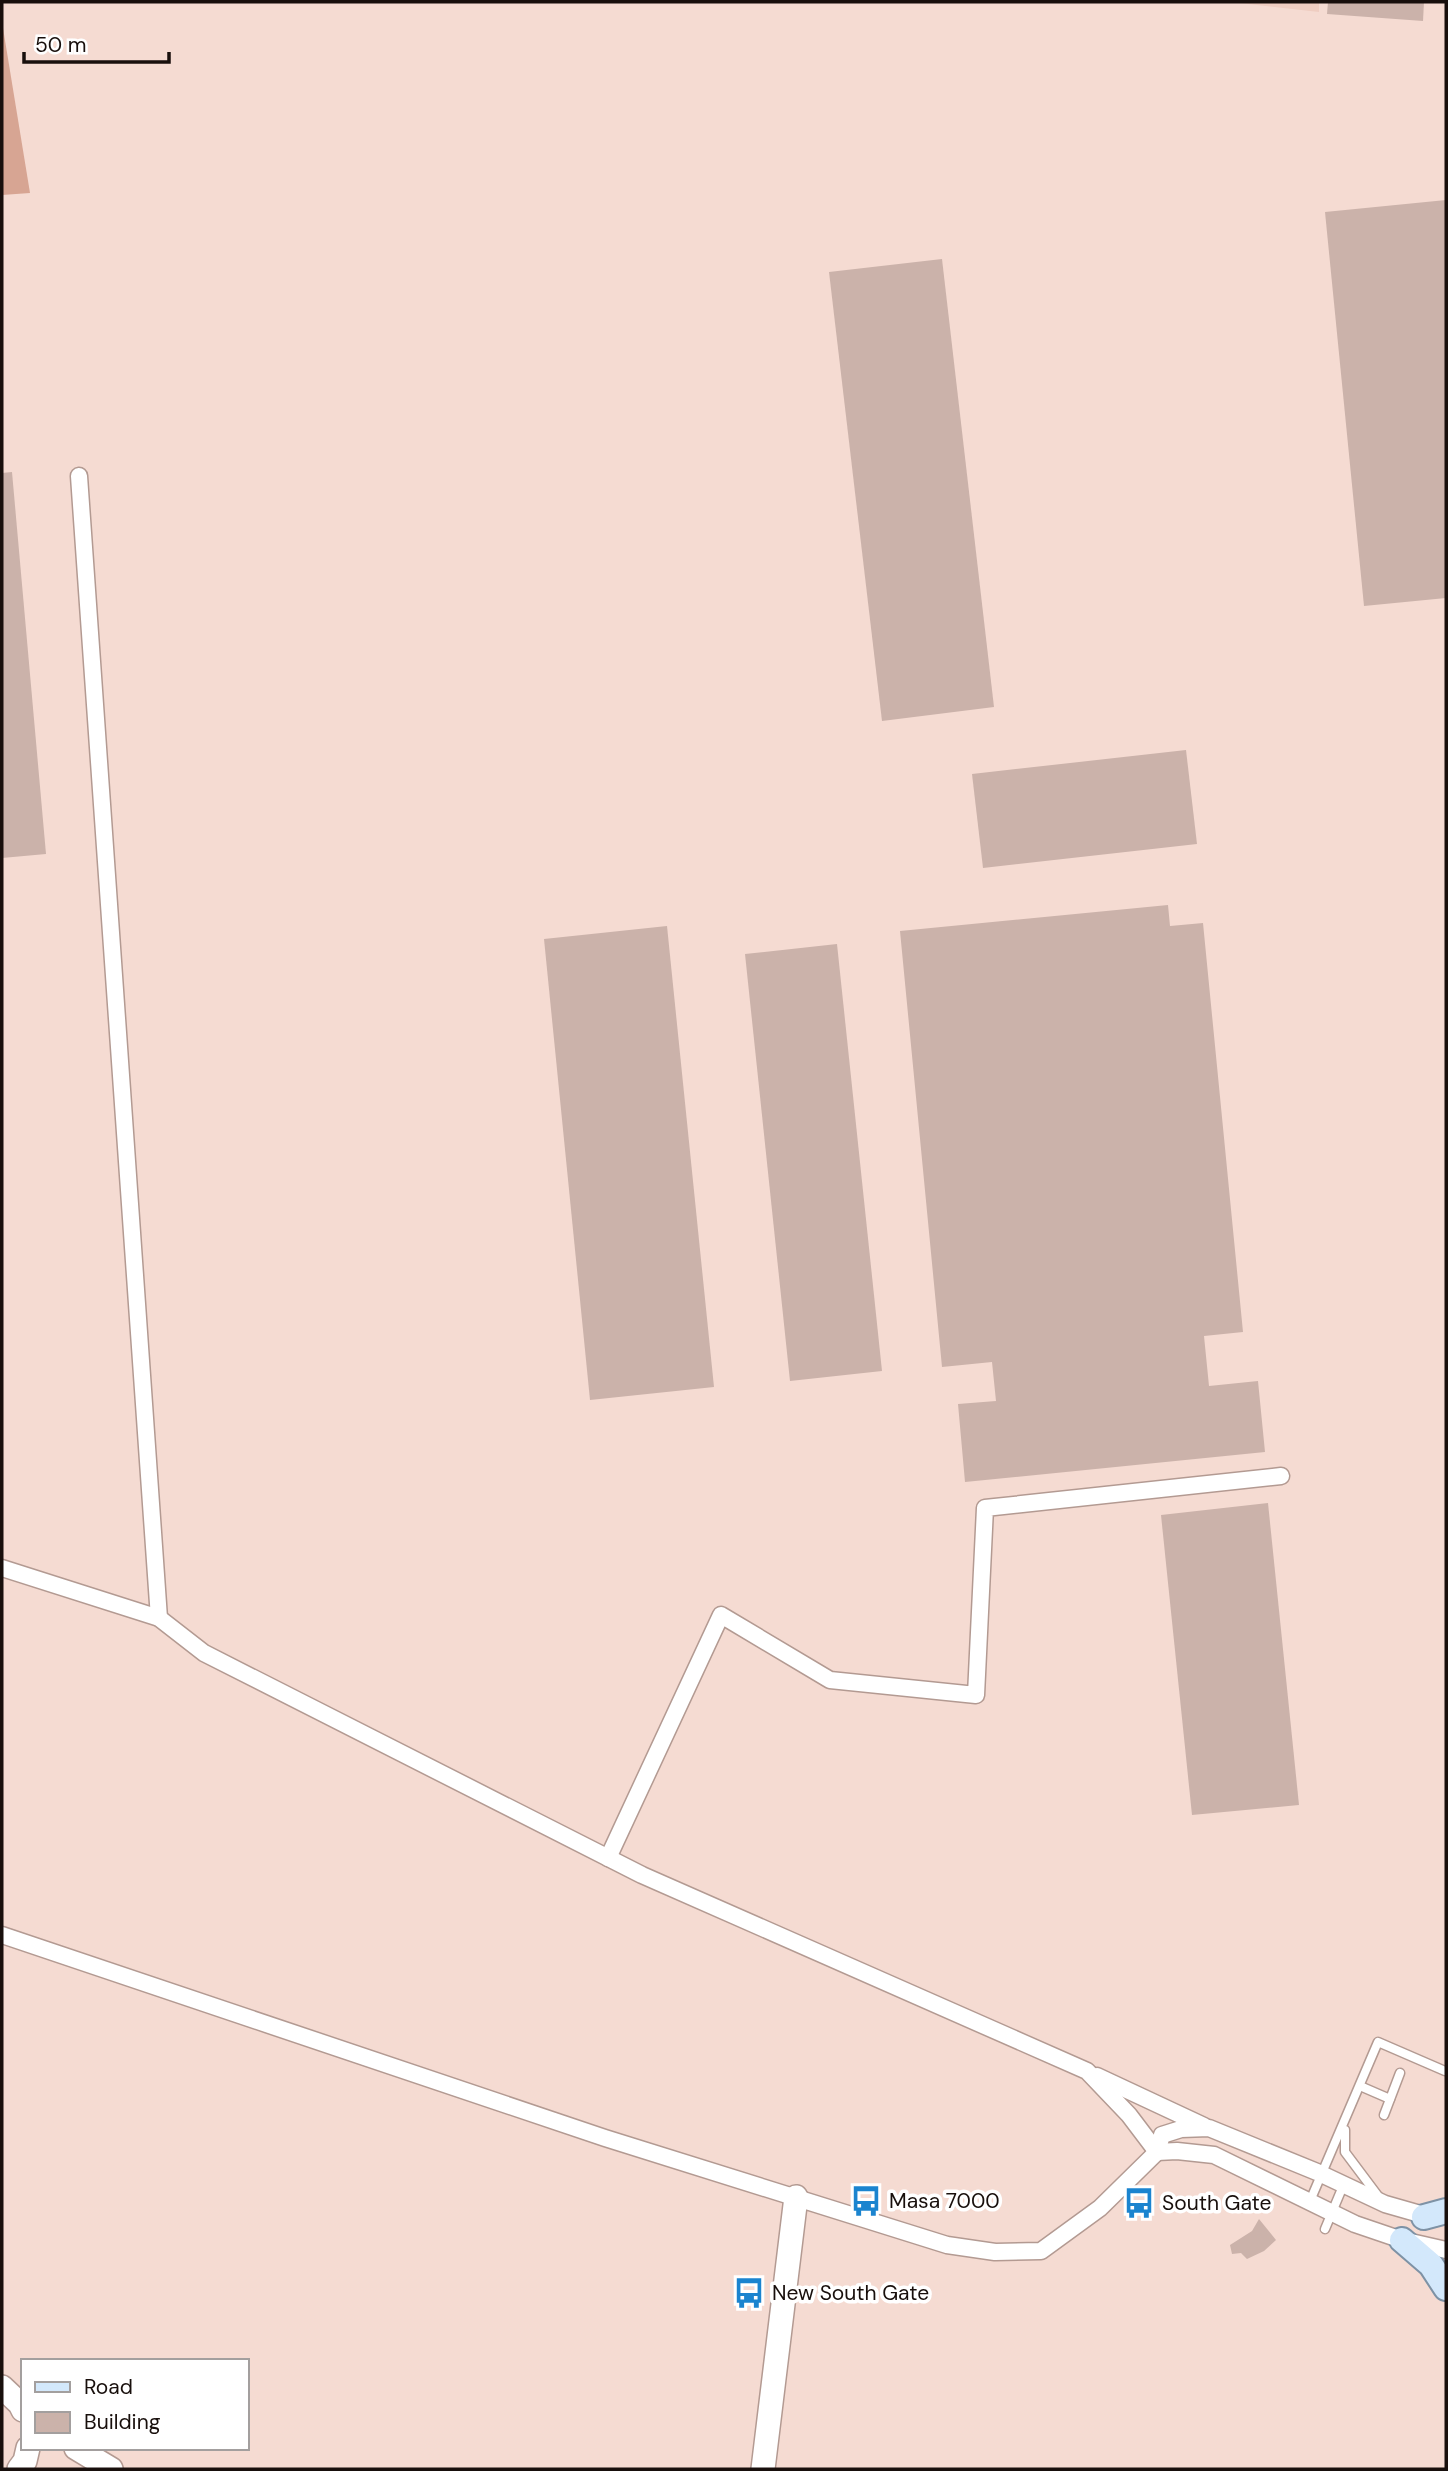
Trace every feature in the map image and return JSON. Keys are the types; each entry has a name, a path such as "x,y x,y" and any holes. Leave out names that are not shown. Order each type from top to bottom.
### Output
{"main road":[{"path":"1402,2240 1431,2265 1446,2288"}],"street":[{"path":"79,476 159,1618"},
{"path":"608,1858 721,1615 830,1680 976,1695 985,1508 1282,1476"},
{"path":"2,1568 159,1618 204,1653 642,1875 1385,2204 1439,2216"},
{"path":"2,1935 605,2138 947,2245 995,2252 1041,2250 1100,2208 1157,2152 1162,2135 1181,2129 1209,2128"},
{"path":"1087,2071 1129,2115 1157,2152"},
{"path":"1157,2152 1214,2155 1355,2224 1402,2240 1446,2250"},
{"path":"763,2469 796,2197"},
{"path":"2,2387 21,2406"},
{"path":"19,2469 27,2450"},
{"path":"79,2450 111,2469"}],"lane":[{"path":"1310,2201 1378,2042 1445,2071"},
{"path":"1384,2115 1399,2073"},
{"path":"1360,2086 1390,2099"},
{"path":"1346,2120 1345,2152 1385,2204"},
{"path":"1325,2229 1343,2186"}],"shaded area":[{"path":"1231,2 1319,2 1319,12"},
{"path":"2,22 30,193 2,195"}],"building":[{"path":"1328,2 1424,2 1423,21 1327,14"},
{"path":"1446,200 1446,598 1364,606 1325,212"},
{"path":"942,259 994,707 882,721 829,272"},
{"path":"12,472 46,854 2,858 2,473"},
{"path":"1186,750 1197,844 983,868 972,774"},
{"path":"1168,905 1170,926 1203,923 1243,1332 1204,1336 1209,1386 1258,1381 1265,1452 965,1482 958,1404 996,1401 992,1362 942,1367 900,931"},
{"path":"667,926 714,1387 590,1400 544,939"},
{"path":"837,944 882,1371 790,1381 745,954"},
{"path":"1268,1503 1299,1805 1192,1815 1161,1515"},
{"path":"1259,2219 1276,2240 1264,2251 1247,2259 1241,2253 1232,2254 1230,2245 1252,2231"}],"place":[{"name":"Masa 7000","path":"866,2201"},
{"name":"South Gate","path":"1139,2203"},
{"name":"New South Gate","path":"749,2293"}]}
